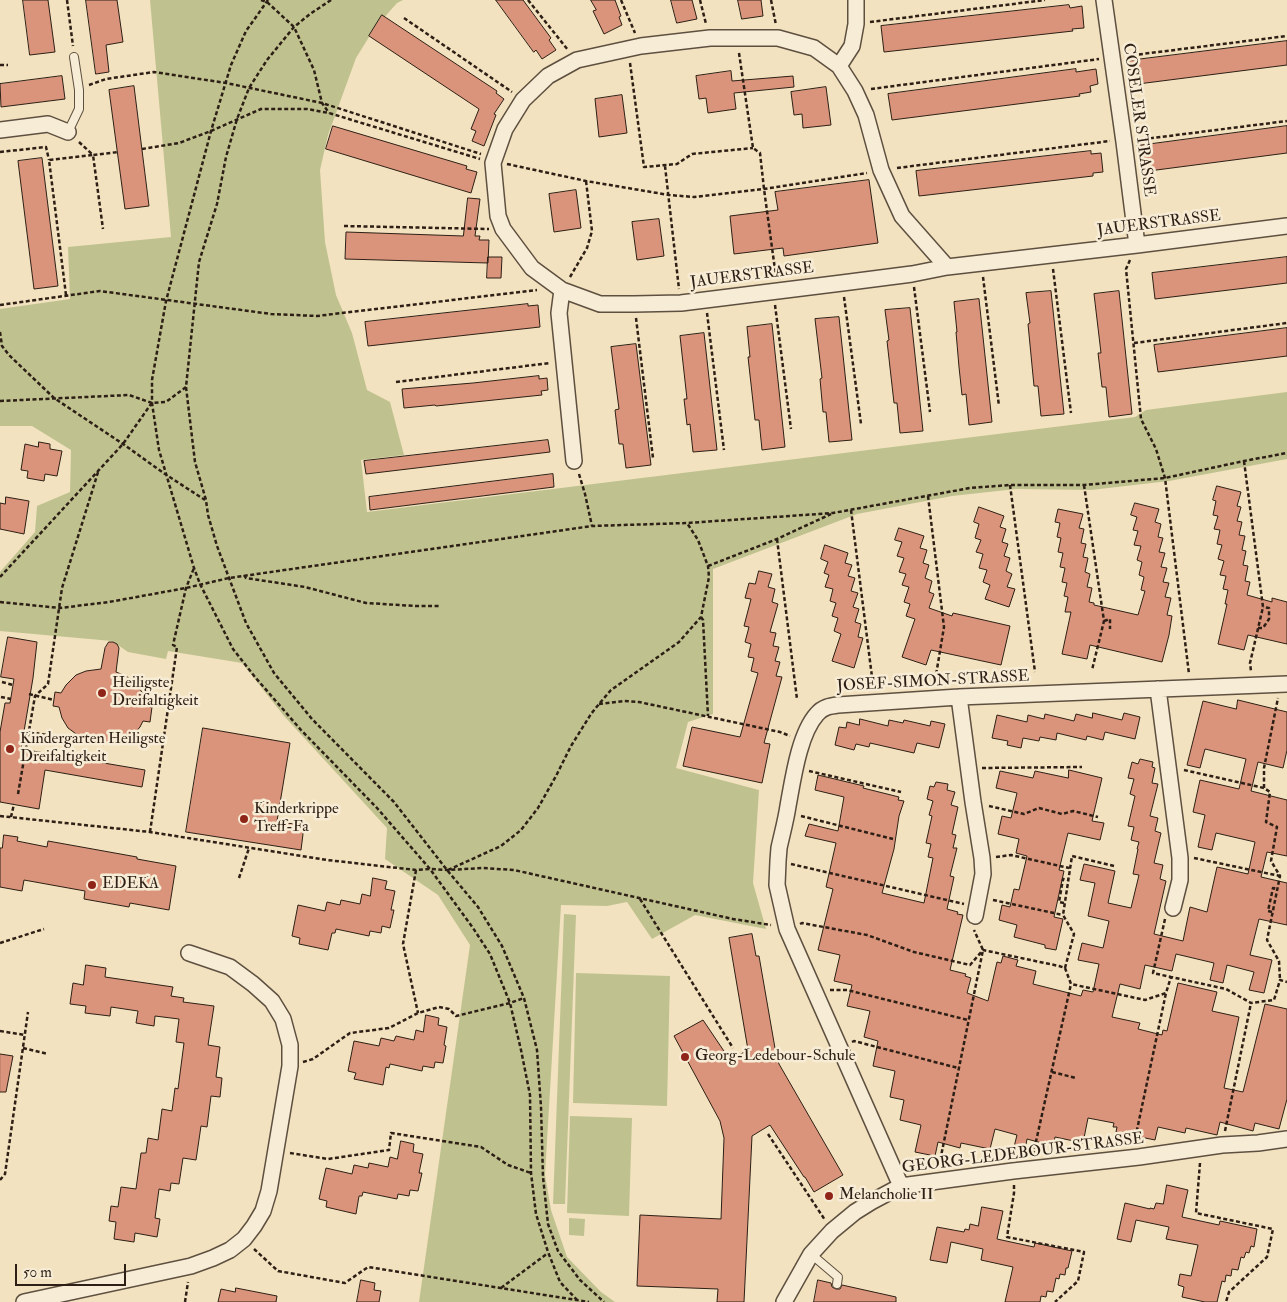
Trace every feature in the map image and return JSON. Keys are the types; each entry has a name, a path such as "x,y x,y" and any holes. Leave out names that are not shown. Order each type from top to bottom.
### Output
{"street":[{"path":"839,66 852,46 856,24 856,0"},
{"name":"COSELER STRASSE","path":"1104,0 1137,245"},
{"name":"JAUERSTRASSE","path":"947,267 902,216 880,170 866,115 855,91 839,66 814,48 778,38 710,38 634,48 577,60 548,76 523,100 505,129 494,161 498,216 502,229 532,268 562,290 600,304 681,303 912,274 947,267 1287,226"},
{"path":"0,130 48,124 68,132"},
{"path":"562,290 559,313 574,461"},
{"name":"JOSEF-SIMON-STRASSE","path":"902,1186 787,929 777,885 778,861 795,769 802,742 818,714 826,707 838,704 1158,688 1284,684"},
{"path":"1158,688 1180,858 1180,880 1173,908"},
{"path":"959,697 982,858 983,874 978,907"},
{"path":"24,1302 191,1266 213,1258 230,1250 244,1239 263,1211 269,1191 290,1066 290,1045 283,1019 272,1001 230,967 189,953"},
{"name":"GEORG-LEDEBOUR-STRASSE","path":"784,1302 812,1254 832,1231 863,1207 902,1186 1222,1145 1287,1139"}],"lane":[{"path":"68,132 79,109 79,90 74,58"},
{"path":"812,1254 838,1277 837,1284"}],"path":[{"path":"67,0 74,58"},
{"path":"262,0 267,1 294,27 314,70 322,103 328,113"},
{"path":"331,0 294,27 267,60 249,88 237,119 226,158 217,204 199,262 186,387 195,462 217,546 246,623 274,673 312,719 394,802 478,907 502,946 524,998 537,1050 543,1177 548,1224 558,1251 580,1280 604,1302"},
{"path":"528,0 577,60"},
{"path":"621,0 634,48 644,166 677,164 692,154 753,148 760,153 791,429"},
{"path":"700,0 710,38"},
{"path":"772,0 778,38"},
{"path":"856,24 1045,0"},
{"path":"267,1 246,31 231,66 211,131 166,301 152,380 152,403 159,450 194,568 200,584 233,649 301,730 377,808 430,869 490,954 510,1003 530,1095 530,1173 536,1214 560,1282 578,1302"},
{"path":"404,18 523,100"},
{"path":"855,91 1287,36"},
{"path":"737,38 753,148"},
{"path":"0,66 8,65"},
{"path":"79,90 106,78 154,72 226,83 322,103 494,161"},
{"path":"142,149 179,143 261,109 307,109 328,113 504,164 669,196 694,197 764,189 880,170 1287,121"},
{"path":"68,132 93,155 103,229"},
{"path":"0,152 46,147 66,295"},
{"path":"49,160 118,152"},
{"path":"666,166 681,303"},
{"path":"0,305 100,291 271,314 317,316 541,290 562,290 587,248 592,231 586,181"},
{"path":"344,226 502,229"},
{"path":"1137,245 1126,269 1141,419 1156,449 1165,478 1191,687"},
{"path":"1051,255 1071,413"},
{"path":"981,263 999,406"},
{"path":"912,274 930,412"},
{"path":"842,283 861,424"},
{"path":"705,299 724,450"},
{"path":"634,304 653,458"},
{"path":"1134,343 1287,323"},
{"path":"0,332 2,346 9,355 54,398 206,500"},
{"path":"396,382 564,361"},
{"path":"0,401 129,396 152,403 166,402 186,387"},
{"path":"0,577 123,444 152,403"},
{"path":"0,602 60,608 109,602 244,575 592,526 833,513 970,488 1010,485 1084,485 1165,478 1287,453"},
{"path":"574,461 585,494 592,526"},
{"path":"1244,461 1263,607 1250,664 1251,685"},
{"path":"18,794 35,696 48,684 62,588 99,469"},
{"path":"1010,485 1035,672"},
{"path":"1084,485 1104,621 1092,670"},
{"path":"928,496 944,627 936,675"},
{"path":"851,510 872,677"},
{"path":"708,566 777,539 833,513"},
{"path":"447,870 501,846 521,830 538,808 571,746 599,704 611,690 679,642 701,617 709,577 708,566 698,540 687,522"},
{"path":"777,539 797,699"},
{"path":"150,832 177,647 173,645 186,588 194,568"},
{"path":"244,575 246,578 305,587 366,603 441,606"},
{"path":"1258,628 1263,628 1269,619 1269,608 1263,607"},
{"path":"701,617 704,620 708,716"},
{"path":"1104,621 1110,619 1110,629"},
{"path":"2,682 14,685"},
{"path":"1264,788 1264,768 1284,684"},
{"path":"29,694 54,700"},
{"path":"1,696 11,699"},
{"path":"599,704 624,701 639,702 780,732 802,742"},
{"path":"29,732 90,742"},
{"path":"968,769 1082,766"},
{"path":"1168,767 1264,788 1270,792 1266,822 1277,827 1272,861 1280,876 1267,940 1279,961 1280,980 1274,1000 1251,1003 1226,989 1153,972 1165,917 1173,908"},
{"path":"795,769 901,792"},
{"path":"973,802 1024,814 1039,808 1062,814 1073,811 1098,817"},
{"path":"10,818 14,804"},
{"path":"787,813 894,839"},
{"path":"0,816 150,832 327,860 416,870 483,868 514,870 733,919 787,929 802,923 858,934 914,952 970,965 983,950"},
{"path":"239,878 249,848"},
{"path":"982,858 1011,855 1069,868"},
{"path":"1031,1169 1071,984 1065,968 1074,934 1063,915 1072,856 1114,866"},
{"path":"1180,858 1192,857 1280,876"},
{"path":"778,861 978,907 1063,915"},
{"path":"416,870 403,944 418,1013"},
{"path":"1065,903 1058,902 1063,879 1068,880"},
{"path":"1273,912 1268,911 1274,888 1278,889"},
{"path":"640,898 733,1048"},
{"path":"938,1181 958,1068 983,950 974,931 978,907"},
{"path":"0,943 44,929"},
{"path":"983,950 1065,968"},
{"path":"1131,1158 1171,977"},
{"path":"1280,980 1287,982"},
{"path":"1071,984 1145,1000 1166,993"},
{"path":"813,990 847,990 969,1020"},
{"path":"290,1066 313,1059 350,1033 389,1028 418,1013 439,1007 449,1010 456,1016 524,998"},
{"path":"1222,1145 1251,1003"},
{"path":"0,1180 5,1174 28,1012"},
{"path":"0,1031 25,1035"},
{"path":"839,1046 854,1042 958,1068"},
{"path":"23,1048 48,1054"},
{"path":"1052,1072 1076,1078"},
{"path":"276,1150 328,1159 389,1150 391,1134 481,1147 508,1165 530,1173"},
{"path":"768,1134 832,1231"},
{"path":"1201,1149 1196,1213 1273,1229 1267,1257 1229,1292 1226,1302"},
{"path":"1013,1171 1014,1193 1007,1237 1084,1252 1078,1280 1055,1302"},
{"path":"0,1173 5,1174"},
{"path":"244,1239 278,1271 344,1283 368,1267 578,1302 589,1302"},
{"path":"501,1288 548,1252"},
{"path":"185,1302 191,1266"}],"green space":[{"path":"150,0 403,0 397,3 374,29 356,58 328,135 320,170 325,242 336,295 352,333 367,390 390,402 404,455 361,460 367,512 1135,417 1146,410 1287,392 1287,459 1169,481 1091,490 1016,489 952,496 857,514 713,569 713,714 688,722 676,768 759,790 753,883 766,929 695,915 652,939 627,902 607,906 561,905 545,1175 551,1210 567,1257 601,1292 615,1302 419,1302 470,945 438,895 385,859 387,828 284,716 242,663 168,651 166,659 128,652 112,641 0,631 0,572 35,532 37,506 70,492 71,450 32,426 0,426 0,309 70,299 68,247 171,237"},
{"path":"564,914 576,915 565,1204 553,1204"},
{"path":"576,973 670,976 667,1106 573,1103"},
{"path":"570,1116 632,1118 629,1216 567,1213"},
{"path":"569,1218 585,1219 584,1236 569,1235"}],"building":[{"path":"23,0 48,0 55,52 30,55"},
{"path":"86,0 117,0 123,42 106,45 109,72 96,74"},
{"path":"496,0 523,0 551,38 549,40 556,50 542,59 536,50 534,52"},
{"path":"591,0 615,0 622,25 604,34 593,11 596,10"},
{"path":"671,0 692,0 697,19 677,23"},
{"path":"738,0 761,0 763,16 742,19"},
{"path":"1069,5 1070,8 1082,6 1084,28 1072,29 1073,31 884,52 881,26"},
{"path":"382,15 497,91 496,93 504,99 494,114 496,115 484,146 472,141 476,131 471,129 479,109 369,36"},
{"path":"1287,41 1287,65 1130,85 1127,61"},
{"path":"1076,69 1076,72 1096,69 1098,84 1090,86 1091,92 1079,94 1080,96 892,120 888,94"},
{"path":"731,71 732,81 793,76 794,87 734,93 736,109 708,113 706,98 699,99 696,76"},
{"path":"62,76 65,99 1,107 0,84"},
{"path":"134,86 149,206 125,209 109,90"},
{"path":"826,87 831,125 803,128 802,114 794,115 791,92"},
{"path":"622,95 627,133 599,137 595,99"},
{"path":"333,126 467,166 466,169 477,172 471,193 326,149"},
{"path":"1287,126 1287,153 1141,172 1137,146"},
{"path":"1091,151 1091,154 1101,153 1103,172 1093,173 1093,176 919,196 916,171"},
{"path":"42,158 58,286 34,289 18,161"},
{"path":"869,180 878,243 784,256 783,248 734,254 730,216 778,210 775,192"},
{"path":"576,190 581,228 554,232 549,194"},
{"path":"468,198 480,199 475,236 480,236 479,240 489,240 488,263 345,259 346,232 463,236"},
{"path":"659,219 664,256 637,260 632,222"},
{"path":"488,257 502,257 501,278 487,278"},
{"path":"1287,257 1287,283 1155,299 1152,273"},
{"path":"1051,291 1064,414 1041,416 1038,386 1034,386 1026,293"},
{"path":"1119,291 1132,414 1109,417 1106,387 1102,387 1098,353 1101,353 1094,294"},
{"path":"979,299 992,422 969,425 966,394 962,395 954,302"},
{"path":"528,304 528,306 538,305 540,327 368,346 365,322"},
{"path":"910,308 923,431 900,433 897,403 894,403 885,310"},
{"path":"839,317 852,440 829,442 826,412 823,412 820,379 822,378 815,319"},
{"path":"772,324 785,447 762,450 759,420 755,420 748,357 750,357 747,327"},
{"path":"1287,328 1287,356 1158,372 1154,345"},
{"path":"704,333 717,450 693,452 690,424 687,425 684,399 687,399 680,336"},
{"path":"636,344 651,465 626,468 623,444 619,444 615,410 619,409 611,347"},
{"path":"539,376 539,379 547,378 548,390 541,391 542,395 404,408 402,389"},
{"path":"548,440 550,452 366,474 364,461"},
{"path":"39,442 50,444 50,449 62,451 57,476 45,474 44,481 27,478 28,471 21,470 25,444 38,447"},
{"path":"553,474 554,487 370,510 369,497"},
{"path":"1217,486 1241,492 1237,506 1241,507 1237,521 1242,522 1239,535 1245,536 1242,550 1246,551 1243,565 1248,566 1245,581 1250,582 1247,595 1272,602 1272,598 1287,602 1287,644 1248,635 1244,650 1218,644 1227,604 1225,604 1228,590 1223,589 1226,576 1220,575 1224,561 1218,559 1222,545 1217,544 1220,530 1214,529 1218,516 1213,515 1216,501 1213,500"},
{"path":"6,497 29,501 24,534 0,529 0,503 5,504"},
{"path":"1135,503 1159,509 1155,522 1161,524 1158,537 1163,538 1159,552 1165,553 1161,567 1167,568 1163,582 1169,583 1165,597 1171,598 1167,615 1172,616 1162,662 1090,645 1087,659 1062,654 1071,612 1065,612 1068,597 1064,596 1067,583 1062,582 1065,568 1060,567 1063,553 1058,552 1061,538 1057,537 1060,523 1055,522 1058,509 1083,514 1079,528 1084,529 1081,543 1086,544 1083,557 1088,558 1085,572 1090,574 1087,587 1092,588 1089,602 1094,603 1094,605 1138,615 1145,591 1141,590 1144,577 1139,575 1142,562 1137,560 1141,546 1134,545 1138,531 1133,530 1137,517 1131,515"},
{"path":"979,507 1004,516 1000,527 1006,529 1002,542 1008,544 1004,556 1010,558 1006,571 1012,574 1007,587 1015,589 1009,607 985,599 990,585 983,582 987,570 979,568 983,554 976,552 981,540 975,538 979,524 974,522"},
{"path":"899,528 924,536 920,548 927,550 923,563 929,565 925,578 932,581 929,592 934,594 929,608 952,616 953,613 1010,626 1001,665 931,650 926,665 902,657 915,619 906,616 910,604 904,602 909,587 902,585 906,574 899,572 904,558 897,556 902,542 895,540"},
{"path":"825,545 848,553 845,563 852,565 848,576 855,578 851,591 858,593 853,607 859,609 855,622 861,624 858,637 863,638 854,668 832,661 841,634 834,631 838,618 832,616 836,603 830,601 833,589 825,587 829,575 824,573 828,562 821,559"},
{"path":"759,571 772,574 768,587 775,589 772,602 778,604 770,632 776,633 773,646 779,647 775,661 780,662 776,676 782,677 764,743 770,744 762,783 683,766 692,727 740,737 758,673 751,671 754,658 748,657 751,644 745,642 749,627 744,626 751,599 745,598 749,583 755,584"},
{"path":"8,637 37,642 21,749 145,770 142,787 45,770 39,809 0,802 0,732 5,703 10,703 14,679 1,677"},
{"name":"Heiligste Dreifaltigkeit","path":"109,642 117,644 119,648 116,672 134,682 142,692 149,707 152,707 150,722 143,721 134,734 121,741 105,743 104,745 79,736 68,728 62,718 59,707 53,706 55,692 61,693 76,675 86,671 101,669 105,648"},
{"path":"1238,700 1287,712 1287,750 1283,768 1258,762 1251,791 1287,800 1287,856 1267,852 1261,877 1287,883 1287,925 1259,919 1250,955 1272,960 1264,993 1249,990 1254,972 1227,965 1223,983 1210,980 1214,963 1176,954 1172,971 1145,965 1140,989 1120,984 1112,1017 1140,1023 1138,1029 1162,1035 1163,1030 1167,1031 1178,983 1217,992 1212,1011 1239,1017 1224,1088 1243,1092 1265,1004 1287,1009 1287,1099 1279,1129 1255,1123 1253,1131 1220,1122 1217,1135 1186,1128 1185,1133 1158,1127 1155,1140 1116,1132 1117,1127 1113,1127 1114,1123 1088,1118 1083,1143 1055,1137 1053,1146 1027,1139 1025,1150 1014,1147 1017,1135 995,1129 990,1149 961,1143 960,1148 938,1142 935,1156 915,1152 921,1125 900,1120 904,1100 890,1097 895,1071 873,1066 878,1041 864,1037 870,1011 847,1006 852,985 834,981 840,955 818,950 833,889 826,887 836,843 805,836 809,824 838,831 844,797 815,790 818,775 864,786 863,788 899,797 898,800 904,801 882,893 924,903 933,858 928,857 931,844 926,843 932,816 929,815 933,801 927,799 930,786 934,787 936,782 948,784 947,790 955,792 951,805 958,807 952,834 956,835 953,848 957,848 950,876 954,877 947,909 963,915 950,970 966,974 965,976 971,978 967,993 988,1001 997,962 1001,963 1003,956 1018,960 1016,966 1036,971 1033,984 1081,996 1083,990 1093,992 1099,964 1078,960 1082,943 1103,948 1109,921 1088,916 1095,883 1080,880 1084,864 1115,871 1108,903 1131,908 1139,875 1133,874 1139,842 1131,840 1134,827 1128,826 1135,796 1130,794 1134,779 1128,778 1132,762 1138,764 1140,759 1153,762 1152,767 1155,768 1152,783 1158,784 1150,816 1158,818 1155,831 1161,833 1154,863 1163,865 1160,879 1166,881 1154,934 1183,941 1190,907 1207,912 1217,867 1248,874 1255,842 1216,833 1212,850 1198,847 1205,815 1193,812 1200,780 1239,789 1246,759 1205,749 1200,768 1187,765 1203,701 1236,709"},
{"path":"1093,713 1122,720 1124,713 1140,717 1135,739 1105,732 1103,740 1087,736 1086,740 1057,733 1056,740 1040,737 1039,741 1023,738 1021,748 1007,745 1008,741 992,738 997,715 1027,722 1028,715 1044,719 1045,714 1074,721 1076,714 1092,718"},
{"path":"860,719 888,726 889,720 903,723 904,720 930,726 931,721 945,724 939,748 917,743 914,753 870,743 869,747 856,744 854,750 835,745 839,727 846,728 847,722 859,725"},
{"path":"203,728 290,743 277,821 304,826 301,850 186,832"},
{"path":"1069,770 1102,778 1092,821 1104,823 1100,840 1068,833 1059,870 1064,871 1054,917 1063,919 1056,950 1045,948 1045,945 1014,937 1017,925 999,920 1002,905 1010,907 1014,889 1019,890 1027,856 1016,853 1019,839 998,834 1002,816 1011,818 1017,793 996,788 1000,771 1033,778 1035,771 1068,778"},
{"path":"4,835 18,837 17,841 47,847 48,841 176,866 169,910 130,903 129,907 84,899 85,891 24,880 22,891 0,887 0,848 2,848"},
{"path":"373,878 387,881 385,889 395,891 391,910 394,910 390,928 382,926 381,933 370,931 369,936 336,929 335,933 332,933 328,950 299,944 300,938 292,936 298,905 325,911 327,902 340,905 341,900 360,904 362,894 370,896"},
{"path":"752,934 756,956 759,956 779,1064 843,1175 814,1192 770,1125 752,1136 744,1302 717,1302 718,1289 637,1286 640,1215 721,1219 724,1138 720,1121 674,1036 703,1020 730,1060 748,1050 729,938"},
{"path":"86,965 106,968 105,977 173,987 171,996 184,998 183,1002 214,1006 208,1045 220,1047 216,1077 222,1078 220,1097 211,1096 207,1127 201,1126 196,1160 183,1158 179,1184 171,1183 170,1191 159,1189 155,1218 160,1219 157,1237 135,1233 134,1242 114,1239 116,1222 109,1221 111,1206 118,1207 121,1187 136,1189 141,1153 146,1153 148,1138 158,1140 162,1109 172,1111 175,1088 178,1089 184,1043 176,1042 179,1019 155,1016 154,1026 136,1023 138,1011 111,1007 110,1016 85,1013 86,1006 70,1004 73,983 83,985"},
{"path":"426,1015 439,1018 438,1025 447,1027 443,1063 435,1062 434,1068 423,1066 422,1071 390,1064 389,1068 386,1067 383,1085 354,1079 356,1073 348,1071 354,1041 379,1046 381,1038 394,1041 396,1036 414,1040 416,1030 423,1032"},
{"path":"0,1054 13,1056 6,1092 0,1092"},
{"path":"401,1141 414,1144 413,1152 423,1154 419,1173 422,1173 418,1191 410,1190 409,1196 398,1194 397,1199 363,1192 362,1196 359,1196 356,1214 326,1207 327,1201 319,1199 326,1168 352,1174 354,1165 368,1168 369,1163 388,1167 390,1157 397,1159"},
{"path":"1167,1185 1188,1190 1182,1217 1219,1225 1220,1221 1257,1229 1254,1247 1251,1246 1249,1253 1246,1252 1244,1258 1241,1257 1238,1270 1232,1269 1231,1276 1226,1275 1225,1282 1222,1281 1217,1302 1205,1302 1182,1297 1184,1287 1178,1285 1180,1274 1191,1276 1198,1245 1166,1239 1169,1227 1136,1220 1131,1242 1117,1239 1125,1203 1154,1209 1156,1203 1163,1204"},
{"path":"982,1207 1003,1211 997,1239 1034,1247 1035,1243 1072,1251 1065,1275 1060,1274 1059,1279 1056,1278 1053,1292 1047,1291 1046,1297 1041,1296 1040,1302 1005,1302 1013,1267 981,1260 983,1249 951,1242 947,1263 930,1260 937,1227 964,1232 965,1229 969,1230 970,1224 978,1226"},
{"path":"361,1280 375,1283 374,1290 381,1291 379,1302 357,1302"},
{"path":"818,1280 831,1283 832,1287 836,1289 840,1289 842,1285 896,1297 896,1302 814,1302"},
{"path":"236,1288 277,1296 276,1302 218,1302 221,1289 235,1292"}],"place":[{"name":"Heiligste Dreifaltigkeit","path":"102,693"},
{"name":"Kindergarten Heiligste Dreifaltigkeit","path":"10,749"},
{"name":"Kinderkrippe Treff-Fa","path":"244,819"},
{"name":"EDEKA","path":"92,885"},
{"name":"Georg-Ledebour-Schule","path":"685,1057"},
{"name":"Melancholie II","path":"829,1196"}]}
